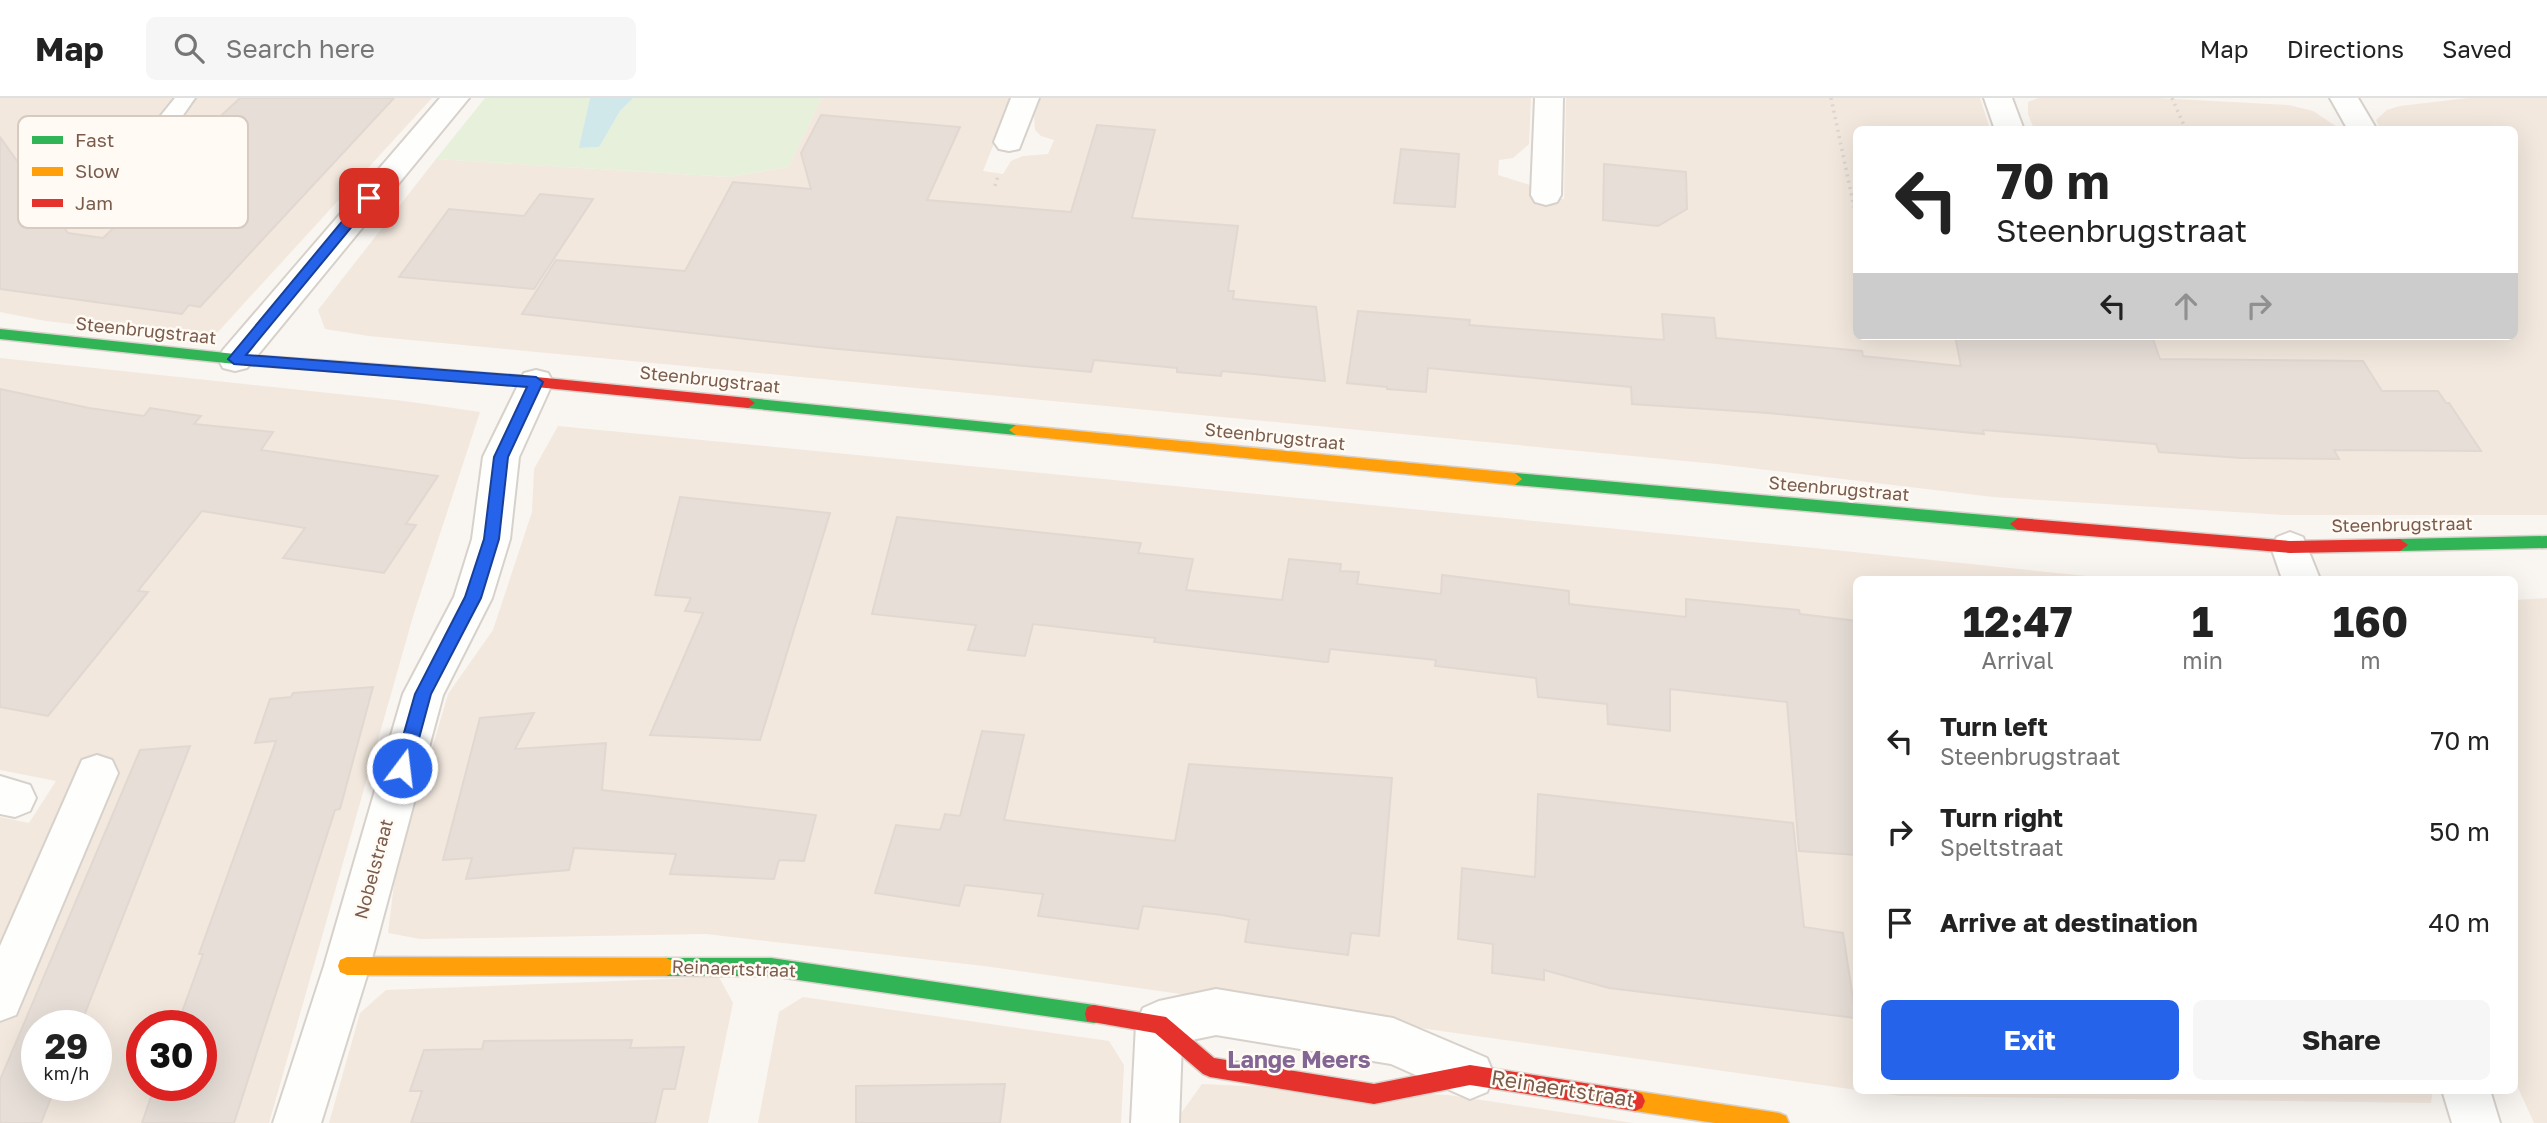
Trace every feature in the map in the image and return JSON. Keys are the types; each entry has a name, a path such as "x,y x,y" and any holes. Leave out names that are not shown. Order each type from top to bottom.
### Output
{"street":[{"path":"234,359 455,98"},
{"path":"1009,142 1025,98"},
{"path":"1546,195 1549,98"},
{"path":"1998,98 2008,126"},
{"path":"2344,98 2361,126"},
{"name":"Steenbrugstraat","path":"0,334 234,359 536,382 2295,563 2547,542"},
{"name":"Nobelstraat","path":"297,1123 347,967 423,694 473,598 491,539 501,457 536,382"},
{"path":"0,999 97,773"},
{"name":"Reinaertstraat","path":"347,967 771,967 1159,1024 1216,1012 1394,1041 1470,1075 1779,1123"},
{"path":"1155,1123 1159,1024"},
{"path":"2467,1094 2476,1123"}],"lane":[{"path":"171,116 185,98"}],"path":[{"path":"1831,98 1853,202"},
{"path":"2172,98 2184,126"}],"shaded area":[{"path":"0,98 432,98 217,333 178,336 46,321 0,312"},
{"path":"822,98 1012,98 983,171 1003,174 1011,161 1023,156 1048,154 1054,140 1041,136 1035,130 1034,116 1041,98 1531,98 1529,144 1513,158 1499,160 1498,175 1530,185 1535,195 1564,199 1566,98 1980,98 1989,126 1853,126 1853,340 2518,340 2518,126 2379,126 2376,120 2387,110 2400,106 2468,98 2547,98 2547,515 2284,515 1993,497 1717,464 369,336 325,329 318,310 436,159 730,177 788,167"},
{"path":"2038,98 2157,98 2289,105 2313,111 2336,126 2033,126 2028,114 2028,102"},
{"path":"0,358 404,401 480,412 414,613 269,1123 0,1123 0,817 29,823 56,781 0,770"},
{"path":"558,426 2086,576 1853,576 1853,1089 984,966 706,934 420,939 388,933 395,876 448,694 493,630 532,512 534,469"},
{"path":"2547,598 2547,1123 2534,1123 2518,1088 2518,600"},
{"path":"719,977 733,1003 708,1123 329,1123 360,1013 386,990"},
{"path":"803,997 1109,1041 1124,1065 1121,1123 758,1123 779,1012"},
{"path":"1202,1084 1448,1095 1633,1123 1179,1123 1179,1116"},
{"path":"1887,1094 2432,1094 2431,1103"}],"green space":[{"path":"485,98 590,98 580,148 599,147 620,111 633,98 822,98 788,167 730,177 436,159"}],"water":[{"path":"590,98 633,98 620,111 599,147 579,148"}],"building":[{"path":"240,98 394,98 200,307 189,305 182,314 0,289 0,137 18,162 18,228 64,228 68,233 103,238 114,228 248,228 248,116 221,116"},
{"path":"821,115 960,127 927,200 1071,212 1097,125 1155,130 1132,218 1238,226 1228,291 1234,291 1233,299 1316,307 1325,381 1222,371 1221,376 1177,372 1177,368 1094,360 1091,372 828,348 522,314 556,260 685,271 733,182 811,189 801,153"},
{"path":"1401,149 1459,154 1455,207 1394,203"},
{"path":"1604,164 1686,172 1687,209 1658,226 1603,220"},
{"path":"540,194 593,199 534,289 399,277 449,209 524,216"},
{"path":"1358,311 1470,320 1469,325 1664,340 1662,314 1714,318 1716,338 1862,351 1863,356 1961,366 1956,340 2153,340 2160,359 2363,361 2382,391 2438,391 2481,451 2334,450 2339,459 2241,458 2159,452 2156,444 1983,430 1984,434 1768,413 1632,404 1631,387 1428,368 1426,392 1347,383"},
{"path":"0,389 89,408 144,416 150,408 201,416 194,424 273,432 261,450 438,476 406,524 416,525 384,573 283,558 305,528 202,511 138,591 148,592 48,716 0,707"},
{"path":"680,497 830,513 760,740 650,735 703,613 685,611 691,598 655,595"},
{"path":"897,517 1141,543 1138,553 1193,559 1186,590 1282,600 1289,559 1341,564 1340,571 1359,572 1357,584 1441,594 1442,575 1569,591 1569,604 1686,617 1686,599 1799,610 1800,614 1853,621 1853,855 1799,851 1787,702 1670,689 1670,731 1608,724 1607,704 1538,697 1536,678 1435,666 1436,660 1330,649 1328,662 1325,662 1154,642 1155,638 1033,624 1025,656 968,650 976,625 872,614"},
{"path":"373,687 340,809 335,810 234,1123 142,1123 150,1101 217,1101 217,1010 183,1010 203,954 199,954 276,741 255,743 270,699 291,697 293,693"},
{"path":"534,713 515,749 606,743 602,790 816,815 804,861 779,860 774,879 670,874 676,854 574,848 569,870 466,879 472,858 443,860 480,718"},
{"path":"982,731 1024,735 1004,820 1175,841 1189,764 1392,778 1379,936 1351,933 1348,955 1245,942 1249,920 1222,915 1143,906 1138,929 1038,916 1043,894 965,885 959,906 875,893 896,825 940,830 945,814 960,816"},
{"path":"190,746 86,1010 30,1010 140,750"},
{"path":"1538,794 1793,823 1804,927 1843,933 1853,998 1853,1018 1609,988 1544,970 1544,980 1492,973 1493,944 1458,939 1462,868 1535,877"},
{"path":"21,1030 21,1101 50,1101 41,1123 0,1123 0,1080"},
{"path":"632,1040 630,1048 684,1047 675,1089 663,1089 655,1123 411,1123 422,1091 410,1091 424,1050 482,1049 484,1041"},
{"path":"1005,1084 1000,1123 856,1123 856,1086"}],"traffic: fast":[{"path":"0,334 235,359 345,367"},
{"path":"748,403 1016,430"},
{"path":"1515,479 2018,524"},
{"path":"2400,545 2547,542"},
{"path":"666,967 771,967 1094,1014"}],"traffic: slow":[{"path":"1016,430 1515,479"},
{"path":"347,966 666,967"},
{"path":"1635,1101 1779,1123"}],"traffic: jam":[{"path":"345,367 748,403"},
{"path":"2018,524 2290,547 2400,545"},
{"path":"1094,1014 1159,1024 1210,1067 1374,1094 1470,1075 1635,1101"}],"district":[{"name":"Lange Meers","path":"1299,1060"}],"route":[{"path":"369,198 234,359 536,382 501,457 491,539 473,598 423,694 402,768"}]}
